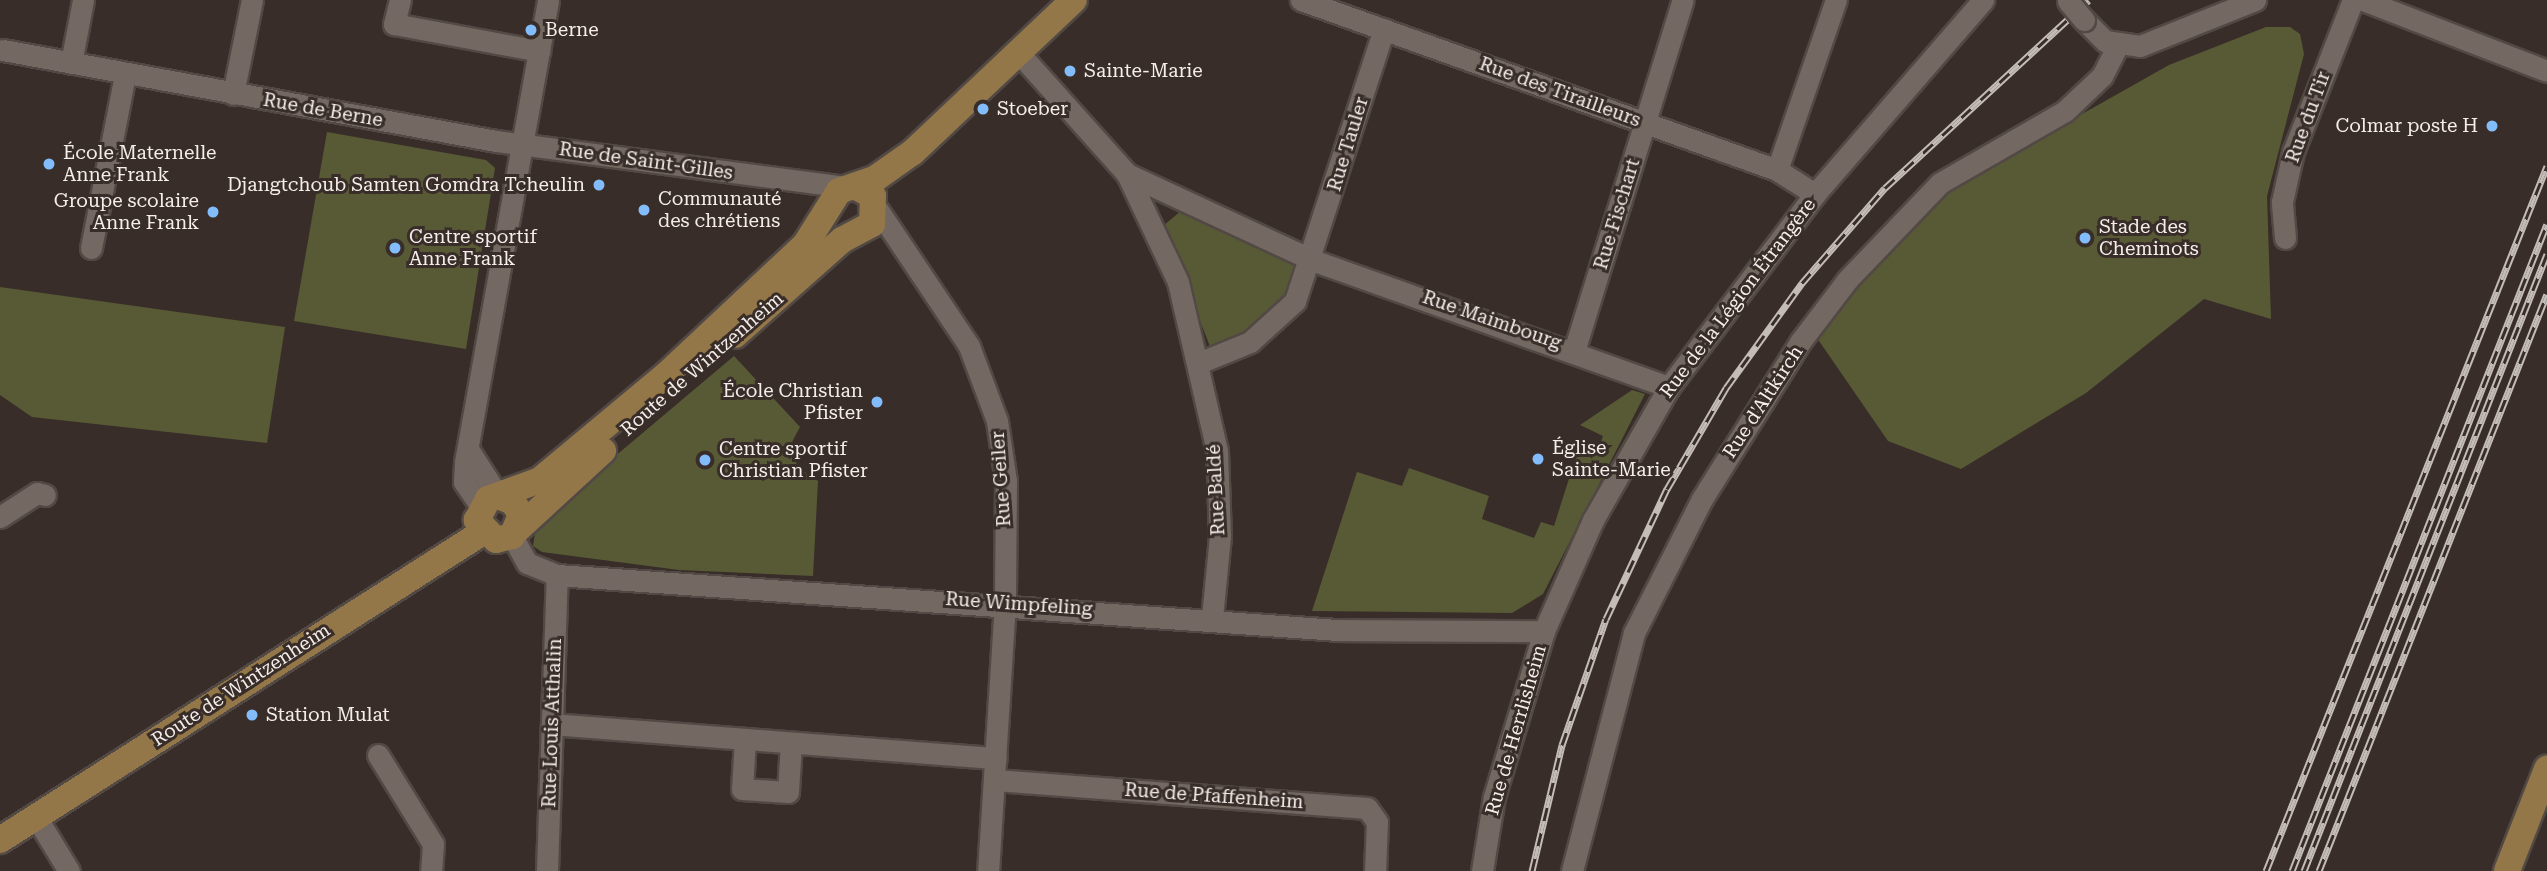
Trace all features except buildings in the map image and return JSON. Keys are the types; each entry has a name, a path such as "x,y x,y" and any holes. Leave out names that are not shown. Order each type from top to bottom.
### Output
{"main road":[{"path":"850,186 913,152 1074,0"},
{"name":"Route de Wintzenheim","path":"514,533 828,252 859,232 889,192 1094,0"},
{"path":"850,186 868,190 877,210"},
{"name":"Route de Wintzenheim","path":"0,840 487,512 540,480 666,375 805,245 831,211 834,197 850,186"},
{"path":"831,211 844,230 859,232"},
{"path":"519,508 514,533 496,540 487,512 519,508"},
{"path":"2507,871 2547,769"}],"street":[{"path":"71,62 83,0"},
{"path":"233,94 252,0"},
{"path":"400,0 394,23 540,51"},
{"path":"487,512 464,482 467,447 548,0"},
{"name":"Rue des Tirailleurs","path":"1301,0 1777,170 1815,194"},
{"name":"Rue Fischart","path":"1575,348 1683,0"},
{"path":"1777,170 1836,0"},
{"name":"Rue de la Légion Étrangère","path":"1544,631 1593,520 1669,387 1815,194 1983,0"},
{"path":"2068,0 2084,20 2117,46 2152,43 2255,0"},
{"name":"Rue du Tir","path":"2285,238 2282,202 2293,152 2353,0"},
{"path":"2363,0 2547,71"},
{"name":"Rue Tauler","path":"1201,362 1267,331 1295,301 1312,260 1384,29"},
{"name":"Rue d'Altkirch","path":"1572,871 1634,633 1702,499 1800,342 1848,279 1940,183 2065,111 2102,76 2117,46"},
{"name":"Rue de Berne","path":"1,50 233,94 522,144"},
{"path":"1027,62 1127,174"},
{"path":"91,248 125,74"},
{"name":"Rue de Saint-Gilles","path":"522,144 770,179 850,186"},
{"name":"Rue Maimbourg","path":"1127,174 1312,260 1575,348 1669,387"},
{"name":"Rue Baldé","path":"1127,174 1178,282 1201,362 1217,451 1220,536 1212,618"},
{"name":"Rue de Saint-Gilles","path":"770,179 797,187 831,211"},
{"name":"Rue Geiler","path":"877,210 969,346 997,421 1006,481 1005,602 988,871"},
{"name":"Rue Geiler","path":"859,232 906,256"},
{"path":"0,517 37,493 45,495"},
{"name":"Rue Wimpfeling","path":"514,533 527,563 557,575 1005,602 1337,630 1544,631"},
{"name":"Rue Louis Atthalin","path":"547,871 557,575"},
{"name":"Rue de Herrlisheim","path":"1482,871 1494,797 1544,631"},
{"path":"552,724 791,743 996,769"},
{"path":"745,739 742,789 788,792 791,743"},
{"path":"378,755 433,844 431,871"},
{"name":"Rue de Pfaffenheim","path":"996,769 1367,808 1377,822 1375,871"},
{"path":"36,817 69,871"}],"green space":[{"name":"Stade des Cheminots","path":"2266,27 2290,27 2300,34 2304,54 2267,196 2271,319 2204,299 2086,393 1961,469 1888,441 1817,338 1848,297 1948,192 2169,65"},
{"name":"Centre sportif Anne Frank","path":"327,132 486,160 495,168 466,349 294,321"},
{"path":"1182,210 1301,259 1290,297 1252,333 1211,349 1163,226"},
{"path":"0,287 285,327 267,443 32,417 0,395"},
{"name":"Centre sportif Christian Pfister","path":"734,356 800,427 792,442 797,467 818,481 813,576 679,570 542,552 533,546 537,522"},
{"path":"1632,390 1645,394 1543,594 1512,613 1312,611 1357,472 1402,486 1409,468 1489,496 1482,519 1534,538 1541,522 1554,526 1579,447 1597,453 1603,436 1580,425"}],"railway":[{"path":"1532,871 1562,745 1606,619 1667,489 1726,388 1802,283 1885,188 2089,0"},
{"path":"2266,871 2547,166"},
{"path":"2292,871 2547,224"},
{"path":"2304,871 2547,254"},
{"path":"2319,871 2547,294"}],"place":[{"name":"Berne","path":"531,30"},
{"name":"Sainte-Marie","path":"1070,71"},
{"name":"Stoeber","path":"983,109"},
{"name":"Colmar poste H","path":"2492,126"},
{"name":"École Maternelle Anne Frank","path":"49,164"},
{"name":"Djangtchoub Samten Gomdra Tcheulin","path":"599,185"},
{"name":"Communauté des chrétiens","path":"644,210"},
{"name":"Groupe scolaire Anne Frank","path":"213,212"},
{"name":"Stade des Cheminots","path":"2085,238"},
{"name":"Centre sportif Anne Frank","path":"395,248"},
{"name":"École Christian Pfister","path":"877,402"},
{"name":"Église Sainte-Marie","path":"1538,459"},
{"name":"Centre sportif Christian Pfister","path":"705,460"},
{"name":"Station Mulat","path":"252,715"}]}
